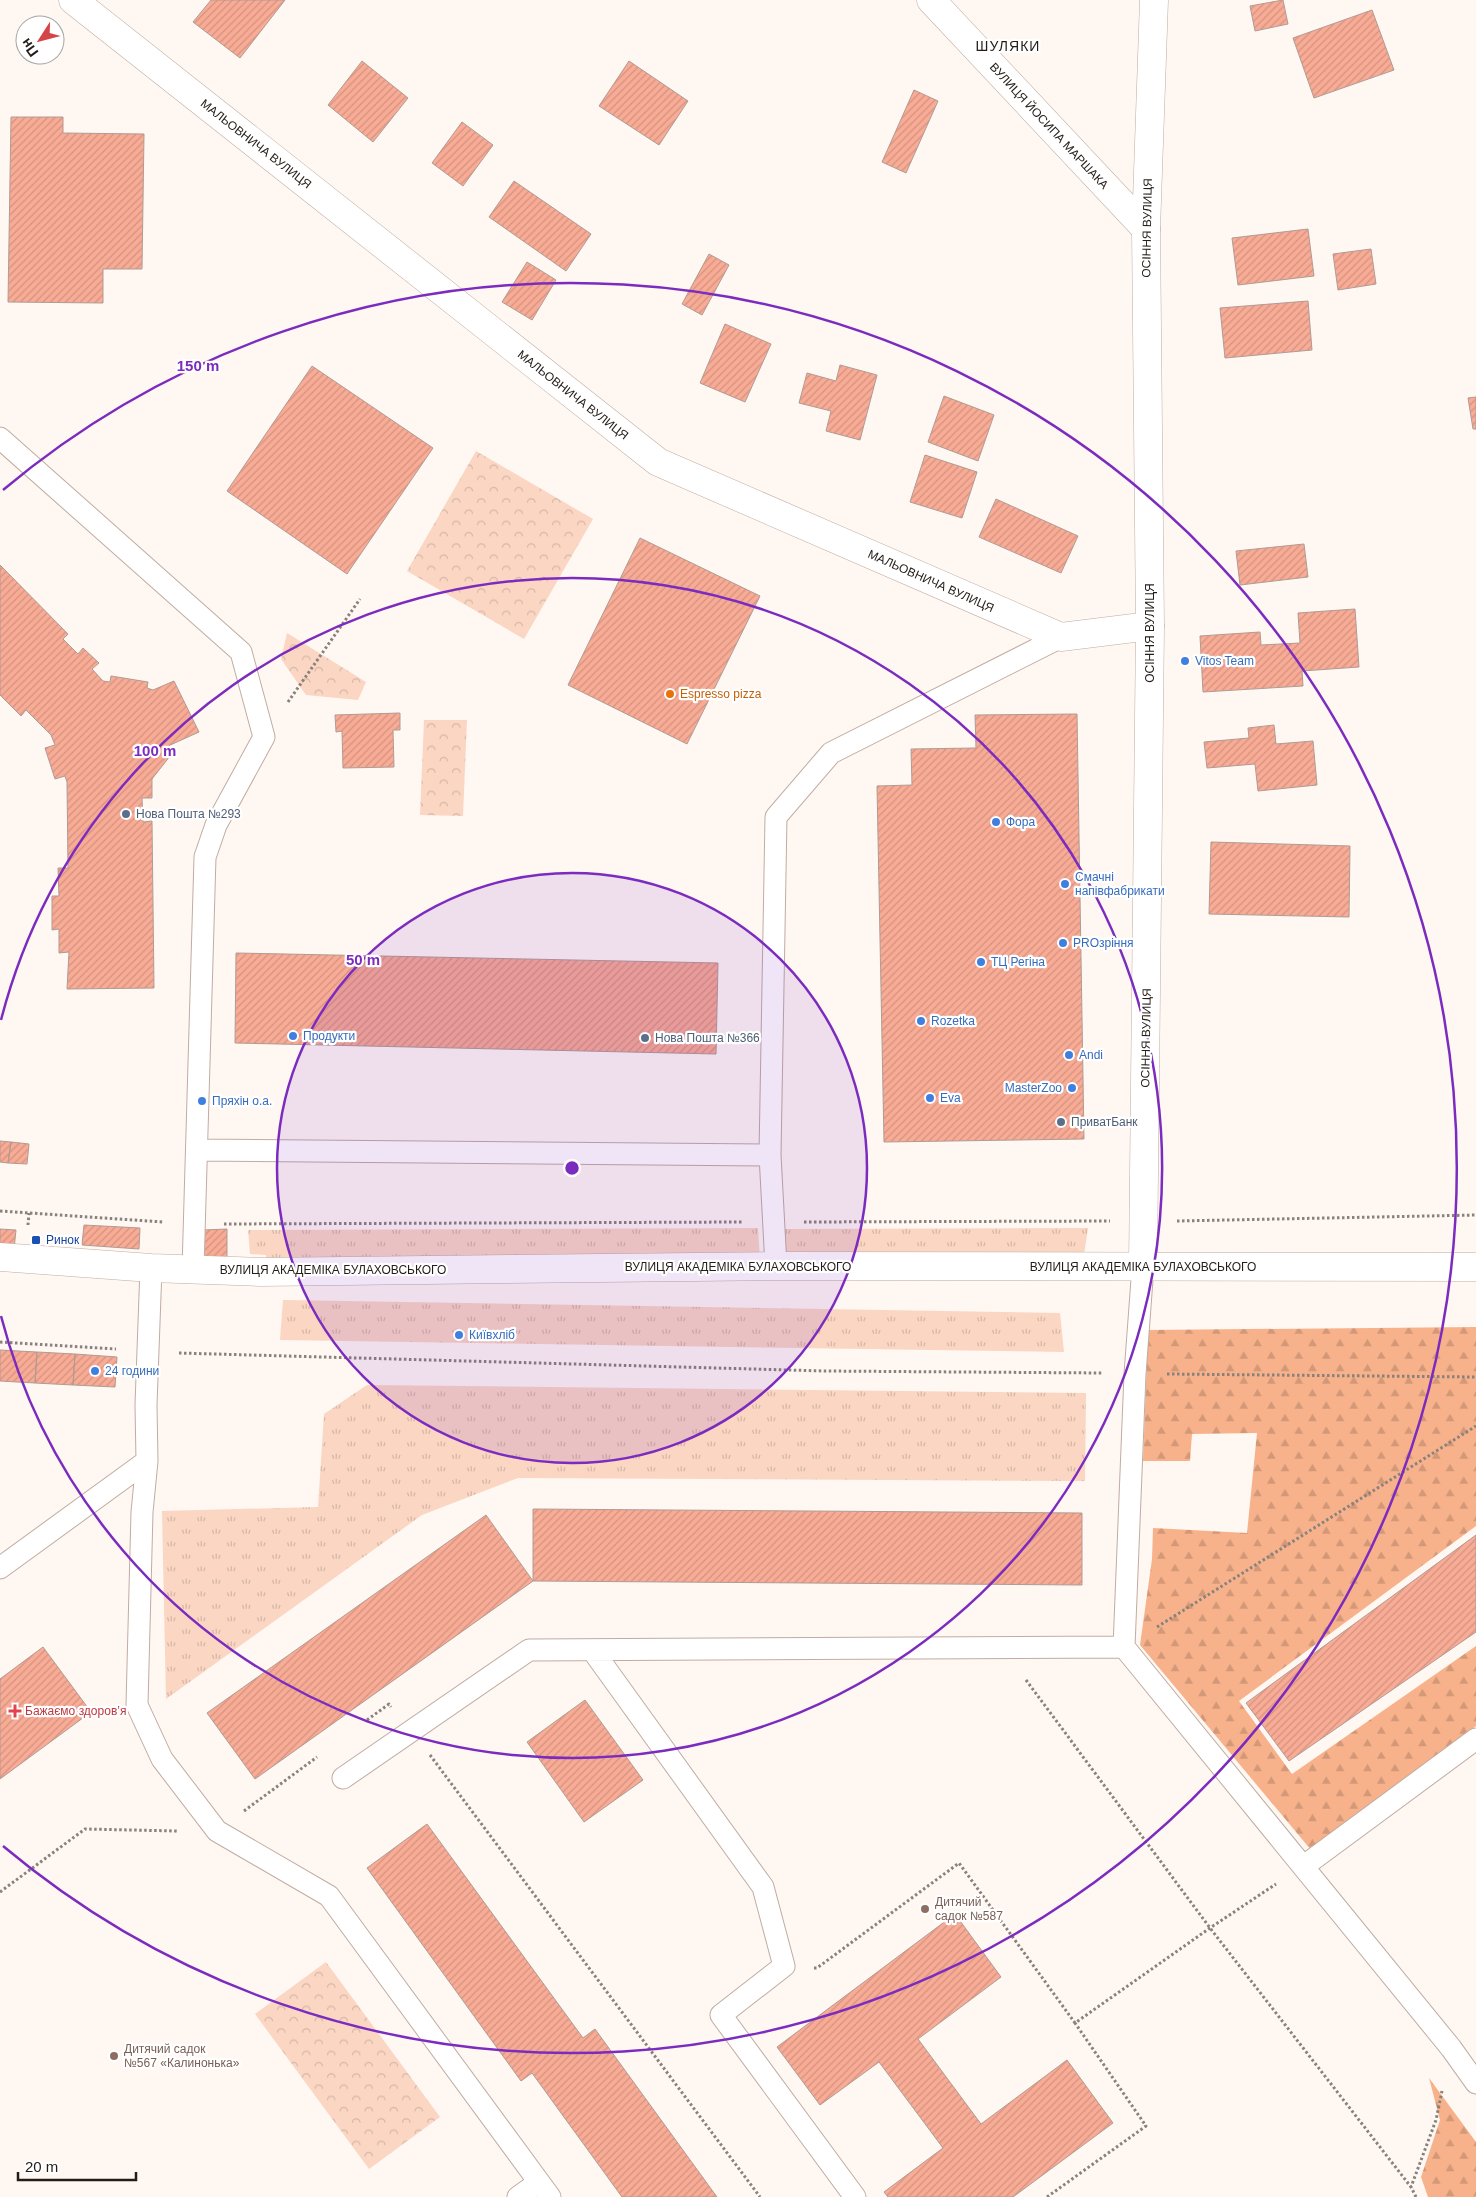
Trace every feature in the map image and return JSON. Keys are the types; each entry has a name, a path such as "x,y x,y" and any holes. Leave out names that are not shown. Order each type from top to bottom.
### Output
{"street":[{"name":"МАЛЬОВНИЧА ВУЛИЦЯ","path":"73,0 658,462 1061,637"},
{"name":"ВУЛИЦЯ ЙОСИПА МАРШАКА","path":"931,0 1146,229"},
{"name":"ОСІННЯ ВУЛИЦЯ","path":"1143,1266 1150,626 1146,229 1154,0"},
{"path":"1061,637 1150,626"},
{"name":"ВУЛИЦЯ АКАДЕМІКА БУЛАХОВСЬКОГО","path":"0,1257 151,1268 260,1272 776,1266 1476,1267"}],"lane":[{"path":"0,438 240,652 264,737 216,825 205,857 193,1269"},
{"path":"776,1266 770,1155 776,817 831,753 1061,637"},
{"path":"197,1150 770,1155"},
{"path":"1143,1266 1135,1374 1124,1647 1451,2048 1476,2083"},
{"path":"151,1268 137,1705 162,1759 217,1831 329,1896 544,2190 518,2197"},
{"path":"0,1568 146,1461"},
{"path":"343,1778 528,1650 1124,1647"},
{"path":"593,1651 763,1887 784,1966 721,2015 855,2197"},
{"path":"1304,1866 1476,1739"}],"path":[{"path":"264,737 360,599"},
{"path":"0,1211 195,1224 1097,1220 1144,1222 1476,1215"},
{"path":"0,1342 148,1351 824,1371 1476,1377"},
{"path":"1124,1647 1476,1426"},
{"path":"1002,1648 1210,1928 1411,2187 1416,2197"},
{"path":"412,1731 760,2197"},
{"path":"784,1966 817,1968 958,1863 1075,2023 1146,2126 1047,2197"},
{"path":"1075,2023 1210,1928 1304,1866"},
{"path":"1411,2187 1436,2120 1451,2048"}],"green space":[{"path":"476,451 593,519 524,639 407,571"},
{"path":"287,633 366,682 358,700 306,695 281,659"},
{"path":"424,720 467,720 463,816 420,815"},
{"path":"758,1228 760,1262 266,1263 266,1255 250,1254 248,1230"},
{"path":"1088,1228 1083,1262 786,1262 784,1229"},
{"path":"283,1300 1060,1313 1064,1352 280,1340"},
{"path":"1476,1327 1476,1526 1239,1701 1292,1774 1476,1646 1476,1726 1311,1850 1140,1645 1152,1559 1153,1528 1247,1533 1257,1433 1192,1434 1190,1461 1143,1461 1148,1330"},
{"path":"367,1385 1086,1393 1085,1481 518,1478 422,1515 166,1699 162,1511 318,1507 324,1414"},
{"path":"326,1962 440,2117 369,2169 255,2014"},
{"path":"1429,2078 1476,2142 1476,2197 1428,2197 1421,2177 1440,2120"}],"building":[{"path":"211,0 285,0 240,58 193,22"},
{"path":"1283,0 1288,24 1255,31 1250,6"},
{"path":"1372,10 1394,70 1314,98 1293,38"},
{"path":"362,61 408,98 373,142 328,105"},
{"path":"629,61 688,101 659,145 599,106"},
{"path":"914,90 938,101 906,173 882,162"},
{"path":"11,117 63,117 63,133 144,134 142,269 103,269 103,303 8,302"},
{"path":"462,122 493,145 463,186 432,163"},
{"path":"514,181 591,234 566,271 489,217"},
{"path":"1308,229 1314,276 1238,285 1232,238"},
{"path":"1371,249 1376,284 1338,290 1333,254"},
{"path":"709,254 729,265 702,315 682,304"},
{"path":"527,262 556,280 532,320 502,302"},
{"path":"1308,301 1312,350 1225,358 1220,308"},
{"path":"725,324 771,344 745,402 700,383"},
{"path":"840,365 877,375 860,440 826,431 831,411 799,403 807,373 836,381"},
{"path":"312,366 433,448 347,574 227,491"},
{"path":"944,396 994,415 978,461 928,442"},
{"path":"1476,397 1476,429 1473,429 1468,398"},
{"path":"925,455 977,472 962,518 910,502"},
{"path":"996,499 1078,536 1061,573 979,537"},
{"path":"640,538 760,596 687,744 568,685"},
{"path":"1304,544 1308,577 1240,585 1236,551"},
{"path":"0,565 68,634 63,639 78,654 83,648 99,663 92,669 103,681 110,682 111,676 148,682 147,688 153,690 174,681 199,732 168,746 174,751 152,779 152,798 142,798 143,822 152,821 154,988 67,989 69,952 59,953 59,929 52,930 52,896 59,896 58,868 68,868 67,782 65,776 55,779 45,748 55,745 51,735 26,710 21,716 0,695"},
{"path":"1355,609 1359,667 1302,671 1303,686 1203,692 1200,636 1260,632 1261,645 1300,643 1298,613"},
{"path":"400,713 400,730 393,730 394,767 343,768 342,731 336,732 335,715"},
{"name":"ТЦ Регіна","path":"1077,714 1084,1139 884,1142 877,786 912,785 911,749 976,748 975,715"},
{"path":"1274,725 1276,744 1313,741 1317,785 1258,791 1255,764 1207,768 1204,742 1249,738 1248,728"},
{"path":"1211,842 1350,846 1349,917 1209,914"},
{"path":"236,953 718,963 716,1054 235,1043"},
{"path":"0,1141 11,1142 8,1163 0,1162"},
{"path":"11,1142 29,1144 27,1164 8,1163"},
{"path":"84,1225 140,1228 139,1249 82,1245"},
{"path":"0,1229 16,1230 14,1249 0,1248"},
{"path":"227,1229 227,1258 202,1258 203,1230"},
{"path":"0,1350 37,1352 35,1383 0,1381"},
{"path":"37,1352 75,1354 73,1385 35,1383"},
{"name":"24 години","path":"75,1354 117,1357 115,1387 73,1385"},
{"path":"533,1509 1082,1513 1082,1585 533,1581"},
{"path":"486,1515 533,1581 255,1779 207,1713"},
{"path":"1476,1535 1476,1632 1289,1761 1246,1703"},
{"path":"43,1647 91,1712 0,1779 0,1679"},
{"path":"585,1700 643,1780 584,1822 527,1742"},
{"path":"427,1824 583,2038 595,2029 717,2197 622,2197 532,2073 521,2081 367,1868"},
{"path":"955,1914 1001,1977 918,2039 981,2124 1067,2060 1113,2123 1013,2197 888,2197 884,2192 943,2148 879,2062 820,2105 777,2047"}],"place":[{"name":"Vitos Team","path":"1185,661"},
{"name":"Espresso pizza","path":"670,694"},
{"name":"Нова Пошта №293","path":"126,814"},
{"name":"Фора","path":"996,822"},
{"name":"Смачні напівфабрикати","path":"1065,884"},
{"name":"PROзріння","path":"1063,943"},
{"name":"ТЦ Регіна","path":"981,962"},
{"name":"Rozetka","path":"921,1021"},
{"name":"Продукти","path":"293,1036"},
{"name":"Нова Пошта №366","path":"645,1038"},
{"name":"Andi","path":"1069,1055"},
{"name":"MasterZoo","path":"1072,1088"},
{"name":"Eva","path":"930,1098"},
{"name":"Пряхін о.а.","path":"202,1101"},
{"name":"ПриватБанк","path":"1061,1122"},
{"name":"Ринок","path":"36,1240"},
{"name":"Київхліб","path":"459,1335"},
{"name":"24 години","path":"95,1371"},
{"name":"Бажаємо здоровʼя","path":"15,1711"},
{"name":"Дитячий садок №587","path":"925,1909"},
{"name":"Дитячий садок №567 «Калинонька»","path":"114,2056"}],"district":[{"name":"ШУЛЯКИ","path":"1008,46"}]}
